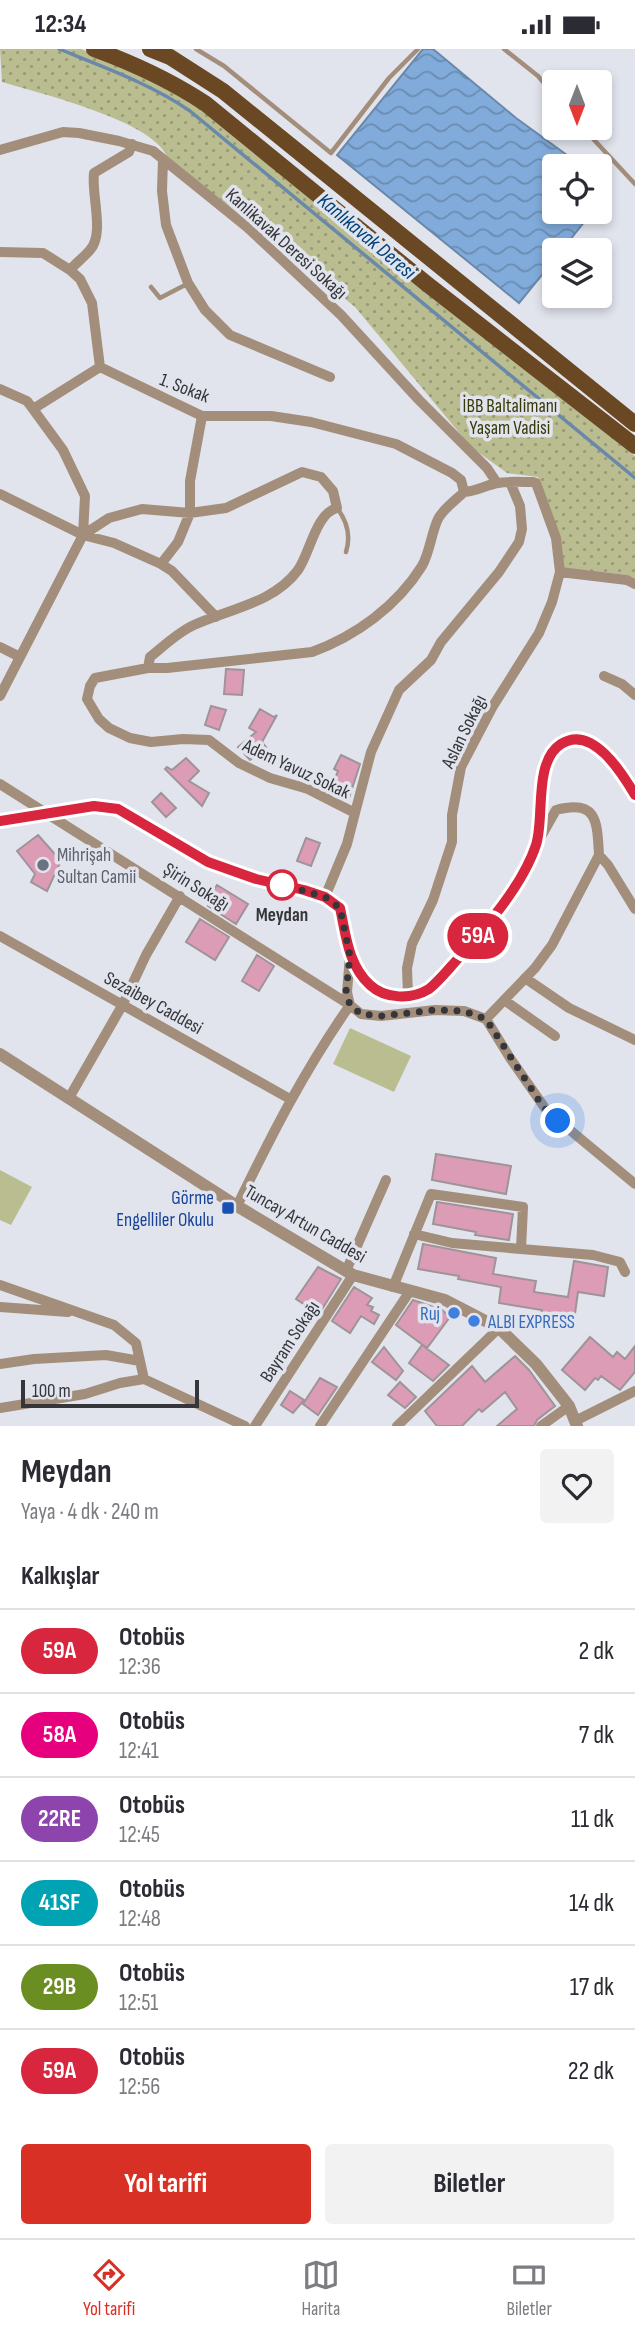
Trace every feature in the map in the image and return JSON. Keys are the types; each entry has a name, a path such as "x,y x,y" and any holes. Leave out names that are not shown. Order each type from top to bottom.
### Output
{"main road":[{"path":"94,49 136,64 206,104 438,292 635,446"},
{"path":"149,49 170,57 223,91 635,424"}],"street":[{"name":"Kanlikavak Deresi Sokağı","path":"0,150 63,132 132,144 153,151 247,227 341,314 411,392 494,476 497,483"},
{"path":"70,270 92,249 97,236 94,173 129,152 132,144"},
{"path":"163,159 162,191 166,225 188,283 205,310 230,335 330,377"},
{"path":"0,252 43,253 80,279 92,303 100,367 33,409"},
{"name":"1. Sokak","path":"100,367 202,416 271,416 311,422 396,444 452,473 461,480 464,492"},
{"path":"0,389 27,401 62,450 85,496 83,535 0,696"},
{"path":"161,564 178,542 190,513 190,481 202,416"},
{"path":"83,535 109,518 142,509 190,513 226,508 302,472 321,477 332,491 337,508 329,510 322,520 298,570 288,580 267,596 192,626 150,657 148,668"},
{"path":"510,482 533,482 539,487 556,538 560,572 626,580 635,584"},
{"name":"Adem Yavuz Sokak","path":"510,482 520,506 522,529 519,542 431,660 399,691 371,752 355,813 308,789 270,778 239,763 209,740 183,739 151,743 130,738 109,728 92,710 87,699 90,686 96,678 148,668 312,652 355,632 382,612 423,564 439,516 464,492 510,482"},
{"path":"0,494 83,535 114,543 161,564 216,617"},
{"name":"Aslan Sokağı","path":"408,996 407,968 412,944 433,900 452,842 452,814 461,767 493,706 539,632 552,602 560,572"},
{"path":"0,647 20,657"},
{"path":"604,675 622,684 635,695"},
{"path":"537,843 543,774 551,755 558,746 567,741 582,739 594,745 618,767 635,795"},
{"name":"Şirin Sokağı","path":"0,784 339,997 361,1014 381,1016 435,1010 464,1011 486,1019"},
{"path":"0,821 94,806 118,809 208,862 256,879 325,897 340,908 350,956 346,992 350,1005 290,1099 237,1206"},
{"path":"350,956 369,985 386,996 408,996 428,989 478,937 523,875 556,810 572,806 589,811 597,822 599,855 552,945 486,1019 547,1111 635,1184"},
{"path":"325,897 347,844 355,813"},
{"path":"599,855 635,909"},
{"path":"69,1098 180,896"},
{"name":"Sezaibey Caddesi","path":"0,936 290,1099"},
{"path":"525,978 569,1008 635,1039"},
{"path":"504,1000 555,1036"},
{"name":"Tuncay Artun Caddesi","path":"0,1054 237,1206 349,1273 445,1300 499,1328 536,1364 569,1406 576,1424"},
{"name":"Bayram Sokağı","path":"255,1426 349,1273 386,1180"},
{"path":"393,1287 431,1194 523,1207 521,1249"},
{"path":"414,1234 452,1243 593,1255 620,1262 625,1272"},
{"path":"0,1285 114,1325 136,1343 144,1379"},
{"path":"320,1426 410,1291"},
{"path":"0,1307 79,1313"},
{"path":"397,1426 499,1328"},
{"path":"0,1364 34,1359 106,1355 140,1360"},
{"path":"0,1408 85,1394 144,1379 245,1426"},
{"path":"576,1424 635,1391"},
{"path":"541,1426 569,1406"}],"lane":[{"path":"196,49 224,67 331,153 389,78 418,49"},
{"path":"504,49 542,81"},
{"path":"594,140 635,184"},
{"path":"151,287 160,298 188,283"},
{"path":"337,508 343,515 348,531 346,552"}],"green space":[{"name":"İBB Baltalimanı Yaşam Vadisi","path":"0,49 81,49 148,76 203,109 635,456 635,578 564,568 561,544 538,477 507,473 471,447 355,307 254,224 168,160 160,146 144,133 96,111 2,82"},
{"path":"350,1028 411,1056 394,1092 333,1064"},
{"path":"0,1170 32,1187 11,1225 0,1220"}],"water":[{"path":"423,49 433,49 542,137 542,140 546,140 566,154 542,154 542,224 583,224 571,238 542,238 542,275 519,303 337,155"}],"building":[{"path":"226,669 244,670 242,695 224,694"},
{"path":"211,706 226,710 219,730 205,725"},
{"path":"260,709 274,717 277,715 262,742 266,747 250,760 238,747 256,732 249,728"},
{"path":"341,755 360,764 349,798 330,790 338,771 334,769"},
{"path":"186,758 199,771 189,781 209,793 202,806 165,769 167,767 172,770"},
{"path":"161,793 176,808 166,817 152,802"},
{"name":"Mihrişah Sultan Camii","path":"38,835 61,861 47,891 31,882 35,874 17,851"},
{"path":"306,838 320,843 311,866 297,861"},
{"path":"217,885 248,904 236,924 208,906 210,902 207,901"},
{"path":"200,919 229,937 215,960 186,942"},
{"path":"257,955 274,966 259,991 242,981"},
{"path":"436,1154 511,1166 506,1194 432,1180"},
{"path":"437,1202 513,1214 509,1240 475,1235 476,1232 433,1224"},
{"path":"423,1244 496,1258 493,1274 536,1281 534,1292 568,1297 574,1261 608,1267 604,1296 578,1292 573,1328 540,1323 542,1310 499,1303 501,1287 418,1269"},
{"path":"318,1267 341,1279 319,1314 296,1299"},
{"path":"354,1287 372,1298 367,1305 373,1307 371,1311 379,1315 374,1324 361,1316 350,1333 332,1321"},
{"path":"413,1300 442,1310 450,1317 427,1348 396,1325"},
{"path":"590,1337 613,1357 617,1352 625,1359 635,1346 635,1372 620,1390 601,1376 598,1380 595,1378 585,1390 562,1370"},
{"path":"422,1345 449,1365 433,1381 409,1363"},
{"path":"384,1347 403,1371 396,1380 372,1362"},
{"path":"515,1356 529,1370 555,1406 537,1420 534,1426 497,1426 517,1409 505,1392 482,1412 479,1409 462,1426 437,1426 425,1411 472,1366 485,1382"},
{"path":"320,1378 337,1387 318,1415 303,1404"},
{"path":"400,1382 416,1397 405,1408 388,1395"},
{"path":"290,1391 304,1400 293,1413 281,1405"}],"waterway":[{"name":"Kanlıkavak Deresi","path":"59,49 143,84 190,111 635,478"}],"bus line":[{"name":"59A","path":"0,821 94,806 118,809 208,862 256,879 325,897 340,908 350,956 369,985 386,996 408,996 428,989 449,968 478,937 523,875 537,843 543,774 558,746 567,741 582,739 594,745 618,767 635,795"}],"place":[{"name":"Mihrişah Sultan Camii","path":"43,865"},
{"name":"Meydan","path":"282,885"},
{"name":"Görme Engelliler Okulu","path":"228,1208"},
{"name":"Ruj","path":"454,1313"},
{"name":"ALBI EXPRESS","path":"474,1321"}],"route":[{"path":"282,885 280,884 325,897 340,908 350,956 346,992 350,1005 361,1014 381,1016 435,1010 464,1011 486,1019 538,1099 558,1121"}]}
